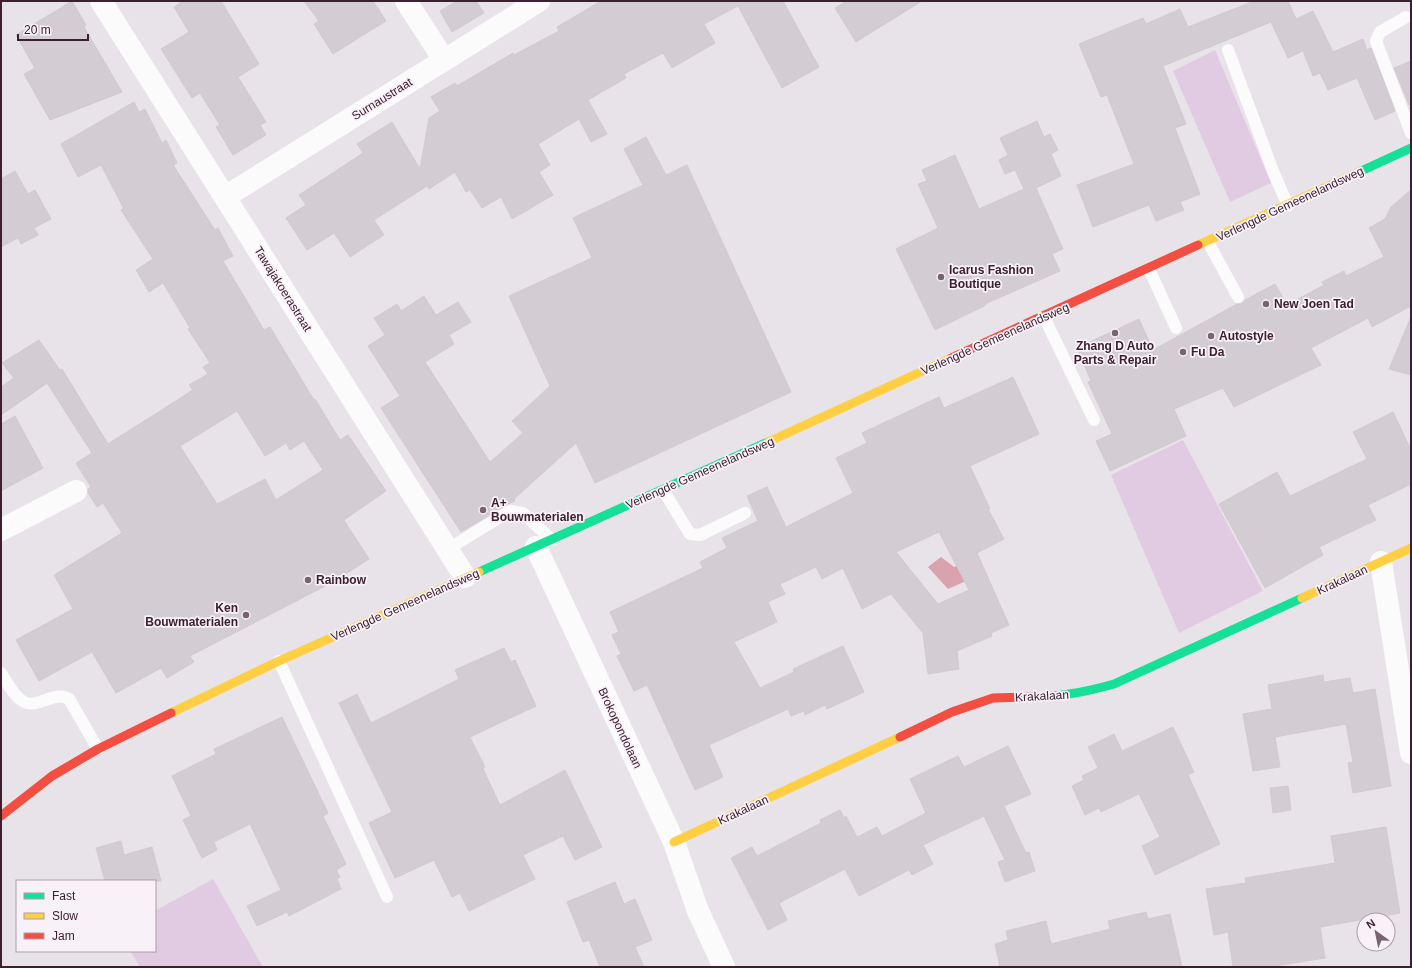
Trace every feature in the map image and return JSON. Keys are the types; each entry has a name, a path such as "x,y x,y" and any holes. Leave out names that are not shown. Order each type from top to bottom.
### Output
{"street":[{"name":"Tawajakoerastraat","path":"101,1 465,577"},
{"path":"406,1 444,60"},
{"name":"Surnaustraat","path":"225,197 539,1"},
{"name":"Verlengde Gemeenelandsweg","path":"1,816 52,776 98,749 279,661 465,577 544,544 1288,206 1411,148"},
{"path":"1,530 76,491"},
{"name":"Brokopondolaan","path":"544,544 674,842 698,911 724,967"},
{"name":"Krakalaan","path":"674,842 952,712 992,698 1056,697 1084,693 1114,684 1411,548"},
{"path":"1381,562 1410,745"},
{"name":"Brokopondolaan","path":"698,911 710,967"}],"lane":[{"path":"1406,17 1380,32 1376,41 1411,133"},
{"path":"1228,50 1273,171 1288,206"},
{"path":"1208,242 1238,297"},
{"path":"1149,269 1176,328"},
{"path":"1044,317 1094,420"},
{"path":"663,490 690,534 700,535 745,513"},
{"path":"448,549 510,511 523,513 544,544"},
{"path":"279,661 387,896"},
{"path":"1,673 19,698 24,702 30,704 58,696 69,699 98,749"}],"shaded area":[{"path":"1215,50 1271,183 1230,202 1173,71"},
{"path":"1183,440 1263,591 1179,633 1111,475"},
{"path":"941,557 954,567 978,557 984,573 948,589 928,567"},
{"path":"213,879 263,967 140,967 131,952 156,952 156,910"}],"building":[{"path":"72,1 86,25 84,27 122,92 50,120 24,74 35,68 16,35"},
{"path":"183,1 221,1 259,64 238,77 266,122 260,125 266,135 233,155 216,127 220,125 200,93 192,98 161,49 189,32 174,7"},
{"path":"304,1 373,1 386,21 333,54 314,24 319,21"},
{"path":"457,1 476,1 484,13 452,32 440,11"},
{"path":"601,1 783,1 819,67 782,88 738,6 704,24 715,43 672,68 663,53 624,74 626,78 588,100 607,134 591,142 579,119 538,144 550,165 539,172 553,195 512,219 501,197 482,208 470,190 466,192 455,172 429,189 427,186 374,220 384,235 350,257 334,233 307,250 286,218 306,205 299,195 363,153 357,144 392,122 420,169 429,118 440,111 431,97 455,83 457,86 513,53 514,55 559,31 557,27"},
{"path":"846,1 922,1 856,42 835,8"},
{"path":"1254,1 1288,1 1296,19 1313,11 1333,52 1363,39 1367,50 1371,48 1395,111 1375,120 1357,78 1328,90 1320,73 1313,76 1303,51 1288,58 1271,22 1163,66 1186,124 1175,128 1200,194 1180,202 1184,210 1156,221 1149,205 1093,227 1077,185 1134,164 1107,95 1101,97 1079,44 1143,18 1146,24 1180,9 1188,27"},
{"path":"1411,61 1411,104 1409,105 1394,68"},
{"path":"134,102 139,112 145,109 162,143 166,140 177,163 173,165 215,230 218,228 233,256 223,261 264,330 270,327 340,440 348,435 386,491 344,520 369,559 333,582 190,656 194,662 167,678 161,668 116,693 92,652 39,681 16,640 73,609 54,575 122,533 103,503 97,507 88,493 88,489 91,487 76,463 92,453 47,383 1,415 1,387 14,378 2,363 39,340 60,370 62,369 108,444 193,390 189,385 208,374 203,367 210,363 188,329 190,328 163,283 149,292 136,270 153,259 121,210 124,209 101,165 78,177 61,144","holes":["237,411 265,456 286,443 290,450 304,441 323,470 276,500 265,479 217,504 180,446"]},
{"path":"1037,121 1044,137 1050,134 1058,150 1051,154 1061,176 1036,188 1063,249 1052,254 1060,271 985,304 986,305 935,330 896,249 938,228 918,184 927,181 922,170 955,155 979,209 1024,189 1015,170 1005,174 999,160 1008,155 1000,138"},
{"path":"646,137 666,175 687,165 791,392 595,483 576,443 514,499 515,501 461,532 381,408 400,396 368,346 385,335 374,318 397,304 401,311 424,296 436,315 458,302 471,322 449,335 454,344 425,362 490,462 523,433 512,421 550,386 509,296 592,258 573,218 643,185 624,149"},
{"path":"15,171 28,194 35,190 51,219 34,228 38,235 21,244 18,238 1,247 1,179"},
{"path":"1411,190 1411,306 1372,327 1368,318 1311,348 1321,365 1234,407 1223,388 1174,409 1186,436 1110,471 1096,441 1112,434 1088,382 1091,381 1077,348 1139,319 1153,350 1237,304 1241,304 1245,300 1275,284 1287,305 1324,285 1322,282 1344,271 1346,276 1384,257 1369,228 1385,219 1391,207"},
{"path":"1411,317 1411,375 1389,369"},
{"path":"1013,377 1039,434 970,466 990,509 988,509 1004,539 977,553 1009,625 991,633 992,636 957,651 959,669 928,674 923,633 891,594 862,609 843,568 822,579 816,567 780,584 785,594 768,602 777,622 734,642 760,688 794,672 793,669 843,646 864,692 827,709 825,705 805,715 804,711 791,716 788,709 709,745 723,777 695,790 647,685 634,691 617,656 621,654 612,635 619,632 610,612 703,568 700,562 727,548 722,538 758,521 747,496 767,487 786,527 853,493 836,458 867,443 862,433 939,397 944,408","holes":["939,532 969,590 938,604 896,552"]},
{"path":"1393,412 1411,450 1411,484 1368,505 1376,520 1319,547 1323,555 1265,588 1219,504 1277,472 1290,496 1367,459 1353,432"},
{"path":"15,416 43,468 1,491 1,424"},
{"path":"504,648 511,662 515,660 536,706 470,737 485,767 483,769 500,805 565,770 602,847 575,860 563,836 523,855 535,879 469,911 460,893 452,897 434,860 395,878 369,823 392,812 339,703 357,694 371,723 459,679 455,670"},
{"path":"1323,675 1324,682 1350,678 1353,693 1375,689 1391,786 1353,793 1348,763 1353,762 1346,724 1275,737 1280,767 1253,771 1243,714 1272,709 1268,685"},
{"path":"282,717 328,813 323,816 346,864 336,870 340,877 337,879 341,889 289,916 287,912 257,926 247,906 281,890 250,824 214,842 217,850 202,858 183,820 191,816 172,776 216,754 214,749"},
{"path":"1173,727 1194,772 1188,775 1220,844 1155,875 1142,846 1160,837 1139,794 1101,812 1099,808 1085,815 1072,786 1084,780 1082,776 1098,768 1088,747 1114,734 1122,751"},
{"path":"1008,746 1031,794 1004,806 1026,853 1029,852 1035,871 1005,882 998,862 1005,860 984,816 923,845 933,864 912,875 909,870 859,896 845,869 779,903 787,920 768,930 731,858 752,847 757,856 821,823 820,820 840,810 844,818 846,816 857,837 877,827 882,836 926,813 910,779 958,756 964,767"},
{"path":"1288,786 1291,810 1273,813 1270,788"},
{"path":"1386,827 1400,913 1356,912 1356,921 1320,927 1325,958 1269,967 1233,967 1228,932 1214,935 1206,889 1246,883 1245,878 1335,863 1331,836"},
{"path":"121,841 124,855 152,847 161,881 105,880 96,848"},
{"path":"615,882 624,904 635,899 652,940 635,947 644,967 600,967 589,940 583,942 567,902"},
{"path":"1146,912 1148,919 1170,914 1182,967 1000,967 995,944 1008,940 1006,931 1046,921 1051,944 1110,929 1108,921"}],"traffic: fast":[{"path":"1359,172 1411,148"},
{"path":"479,572 768,442"},
{"path":"1032,697 1073,694 1114,684 1302,598"}],"traffic: slow":[{"path":"1198,245 1359,172"},
{"path":"768,442 951,358"},
{"path":"1302,598 1411,548"},
{"path":"171,713 279,661 479,572"},
{"path":"674,842 900,737"}],"traffic: jam":[{"path":"951,358 1198,245"},
{"path":"900,737 952,712 993,698 1032,697"},
{"path":"1,816 52,776 98,749 171,713"}],"place":[{"name":"Icarus Fashion Boutique","path":"941,277"},
{"name":"New Joen Tad","path":"1266,304"},
{"name":"Zhang D Auto Parts & Repair","path":"1115,333"},
{"name":"Autostyle","path":"1211,336"},
{"name":"Fu Da","path":"1183,352"},
{"name":"A+ Bouwmaterialen","path":"483,510"},
{"name":"Rainbow","path":"308,580"},
{"name":"Ken Bouwmaterialen","path":"246,615"}]}
